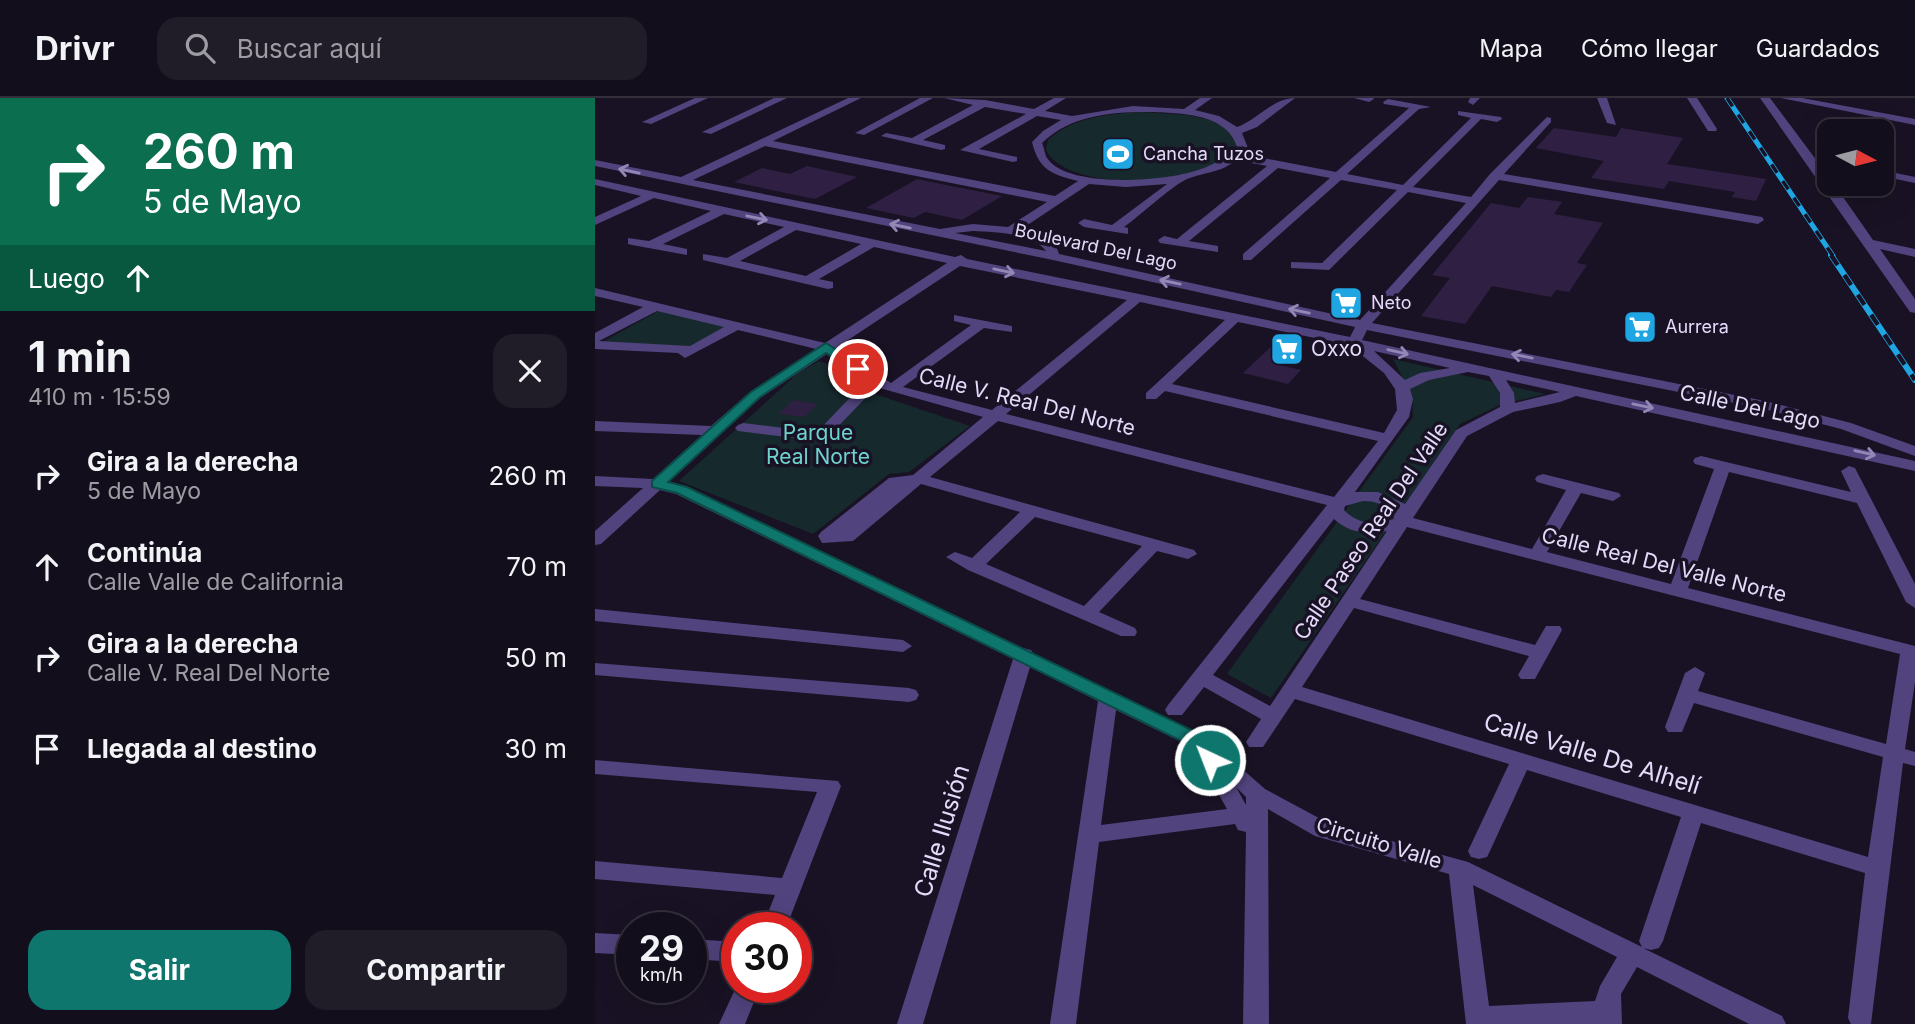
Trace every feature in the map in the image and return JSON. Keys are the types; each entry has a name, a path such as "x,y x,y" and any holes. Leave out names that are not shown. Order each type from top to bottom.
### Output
{"street":[{"path":"647,122 703,98"},
{"path":"707,132 782,98"},
{"path":"595,221 856,98"},
{"path":"860,133 927,98"},
{"path":"949,98 989,101 1072,119"},
{"path":"1013,159 965,150 1061,98"},
{"path":"1107,112 1129,98"},
{"path":"1185,112 1207,98"},
{"path":"1237,131 1253,125 1290,98"},
{"path":"1602,98 1612,123"},
{"path":"1692,98 1712,129"},
{"path":"1765,98 1811,159 1915,309"},
{"path":"1786,98 1815,100 1915,122"},
{"path":"914,141 989,101"},
{"path":"1247,257 1423,107 1388,102"},
{"path":"1160,109 1185,112 1224,123 1237,131 1243,139 1243,148 1238,157 1209,173 1180,180 1137,184 1087,180 1050,168 1035,151 1037,142 1044,134 1072,119 1107,112 1160,109"},
{"path":"1462,113 1497,118"},
{"path":"1295,265 1322,268 1479,116"},
{"path":"1471,368 1425,376 1402,387 1386,368 1353,342 1363,325 1547,120"},
{"path":"886,136 941,147"},
{"path":"765,143 1057,200"},
{"path":"1238,157 1472,201"},
{"path":"1811,159 1817,160"},
{"name":"Boulevard Del Lago","path":"595,163 1053,256 1363,325 1589,368"},
{"path":"1179,243 1275,165"},
{"path":"1494,176 1758,220"},
{"path":"1894,176 1915,180"},
{"path":"1011,231 1087,180"},
{"path":"1114,229 1180,180"},
{"name":"Boulevard Del Lago","path":"595,182 1576,391"},
{"path":"651,245 722,210"},
{"path":"1084,223 1127,231"},
{"path":"729,262 795,226"},
{"path":"929,232 963,227 1011,231 1051,246 1053,256"},
{"path":"1164,240 1214,249"},
{"path":"632,241 683,252"},
{"path":"808,280 873,242"},
{"path":"595,540 755,395 956,261 988,244"},
{"path":"1872,247 1915,253"},
{"path":"1872,247 1915,261"},
{"path":"1229,253 1261,259"},
{"path":"707,257 828,285"},
{"name":"Calle V. Real Del Norte","path":"595,292 826,347 874,381 892,389 1337,503"},
{"path":"1136,299 919,479 847,537 828,539 830,531 895,481 919,479 1188,554"},
{"path":"595,338 656,306"},
{"path":"959,318 1007,329"},
{"path":"1235,318 1157,391 1388,439"},
{"path":"892,389 981,324"},
{"path":"675,360 737,325"},
{"path":"595,345 693,349"},
{"path":"1576,391 1589,368"},
{"name":"Calle Del Lago","path":"1589,368 1765,405 1846,426 1914,460"},
{"path":"1495,374 1507,393 1508,409"},
{"path":"743,428 814,438 822,435 874,381"},
{"name":"Calle Paseo Real Del Valle","path":"1175,710 1388,439 1405,409 1402,387"},
{"name":"Calle Del Lago","path":"1576,391 1914,460"},
{"name":"Calle Paseo Real Del Valle","path":"1257,742 1461,433 1508,409 1576,391"},
{"path":"595,426 713,432"},
{"path":"1701,461 1865,500"},
{"path":"1677,593 1723,466"},
{"path":"1849,471 1915,602"},
{"path":"1543,479 1613,496"},
{"name":"Circuito Valle","path":"595,481 657,484 682,490 1024,654 1199,742 1257,794 1323,830 1460,868 1643,948 1773,1024"},
{"path":"1537,556 1576,487"},
{"path":"1371,495 1401,509 1403,521 1379,528 1364,528 1341,518 1336,511 1337,503 1352,496 1371,495"},
{"path":"974,566 1030,512"},
{"name":"Calle Real Del Valle Norte","path":"1403,521 1913,651"},
{"path":"1086,615 1153,545"},
{"path":"955,557 1128,632"},
{"path":"1348,601 1541,653"},
{"path":"595,615 903,646"},
{"path":"1528,675 1553,630"},
{"path":"1861,1018 1877,868 1905,756 1913,651"},
{"name":"Calle Ilusión","path":"910,1024 1024,654"},
{"path":"595,668 909,695"},
{"path":"1675,727 1695,673"},
{"path":"1201,677 1274,717"},
{"name":"Calle Valle De Alhelí","path":"1292,691 1877,868"},
{"path":"1687,695 1905,756"},
{"path":"1063,1024 1108,698"},
{"path":"1199,742 1256,842"},
{"path":"1479,851 1522,759"},
{"path":"595,767 830,786 781,912"},
{"path":"1256,1024 1257,794"},
{"path":"1460,868 1479,1021 1607,1018 1611,984 1643,948 1693,813"},
{"path":"1089,835 1241,815"},
{"path":"595,870 791,888"},
{"path":"595,943 616,944"},
{"path":"732,1024 741,1003"}],"green space":[{"path":"1141,112 1189,115 1210,120 1225,127 1239,144 1227,159 1205,171 1176,178 1144,181 1112,180 1083,175 1060,165 1046,150 1048,140 1069,126 1104,116"},
{"path":"662,309 731,325 692,348 599,344"},
{"path":"1393,359 1545,394 1500,405 1460,424 1271,698 1227,674 1413,417 1412,396"},
{"name":"Parque Real Norte","path":"819,361 832,366 857,388 970,426 909,472 889,474 813,534 679,481 797,374"}],"building":[{"path":"1554,128 1616,137 1621,128 1683,138 1667,164 1766,179 1756,201 1732,197 1735,192 1669,181 1664,189 1591,178 1604,161 1536,148"},
{"path":"807,166 857,177 815,199 734,182 762,168 790,174"},
{"path":"917,179 1002,196 962,220 925,212 914,218 866,208"},
{"path":"1528,197 1562,202 1554,214 1603,223 1577,263 1587,265 1569,292 1556,290 1551,297 1492,286 1465,324 1421,316 1450,278 1432,275 1491,203 1519,208"},
{"path":"1276,342 1297,346 1279,365 1301,370 1288,384 1243,373"},
{"path":"793,400 818,404 804,417 779,414"}],"railway":[{"path":"1727,98 1833,256"},
{"path":"1831,255 1915,380"}],"place":[{"name":"Cancha Tuzos","path":"1118,154"},
{"name":"Neto","path":"1346,303"},
{"name":"Aurrera","path":"1640,327"},
{"name":"Oxxo","path":"1287,349"}],"route":[{"path":"858,369 826,347 755,395 657,484 682,490 1024,654 1199,742 1210,760"}]}
